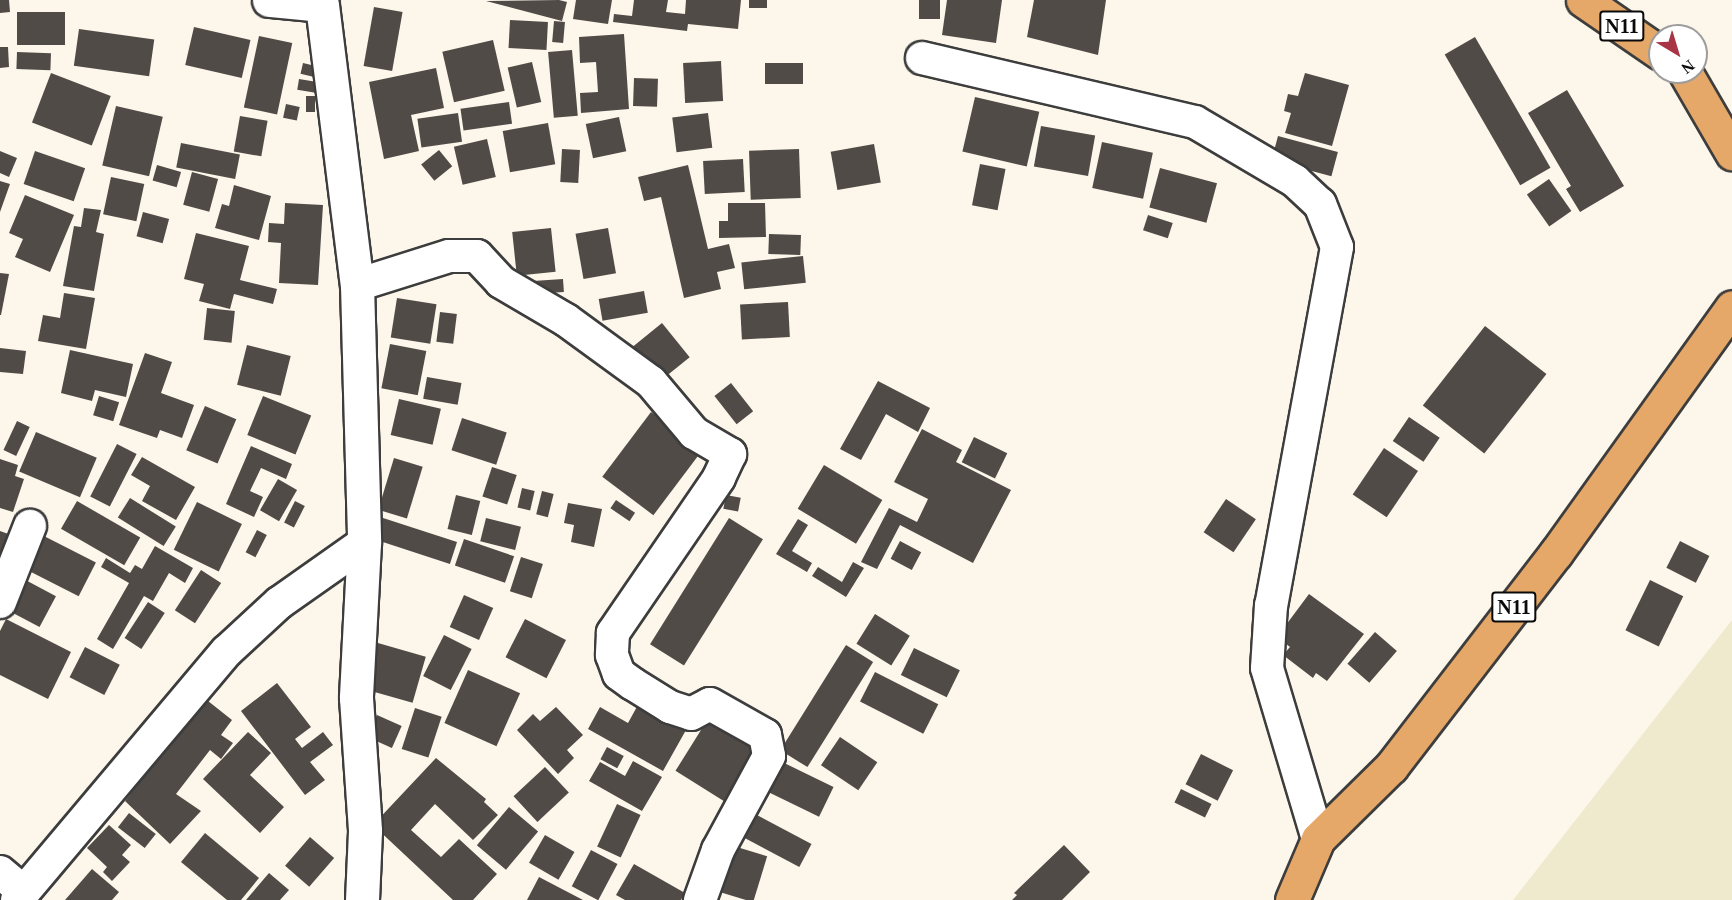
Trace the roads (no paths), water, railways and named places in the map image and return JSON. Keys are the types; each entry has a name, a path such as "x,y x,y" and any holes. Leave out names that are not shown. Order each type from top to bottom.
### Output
{"highway":[{"name":"N11","path":"1583,0 1648,45"},
{"path":"1693,84 1732,153"},
{"name":"N11","path":"1292,900 1318,839 1398,757 1556,553 1732,307"}],"street":[{"path":"269,0 322,3 357,285 364,543 356,698 365,831 362,900"},
{"path":"922,57 1195,122 1295,181 1320,204 1337,247 1271,605 1267,668 1318,839"},
{"path":"357,285 449,256 477,256 501,282 566,320 651,382 694,433 730,454 719,478 613,633 612,644 612,655 619,674 652,696 691,714 710,704 765,735 769,756 718,850 700,900"},
{"path":"0,602 30,526"},
{"path":"0,872 20,896 227,651 279,603 364,543"}]}
